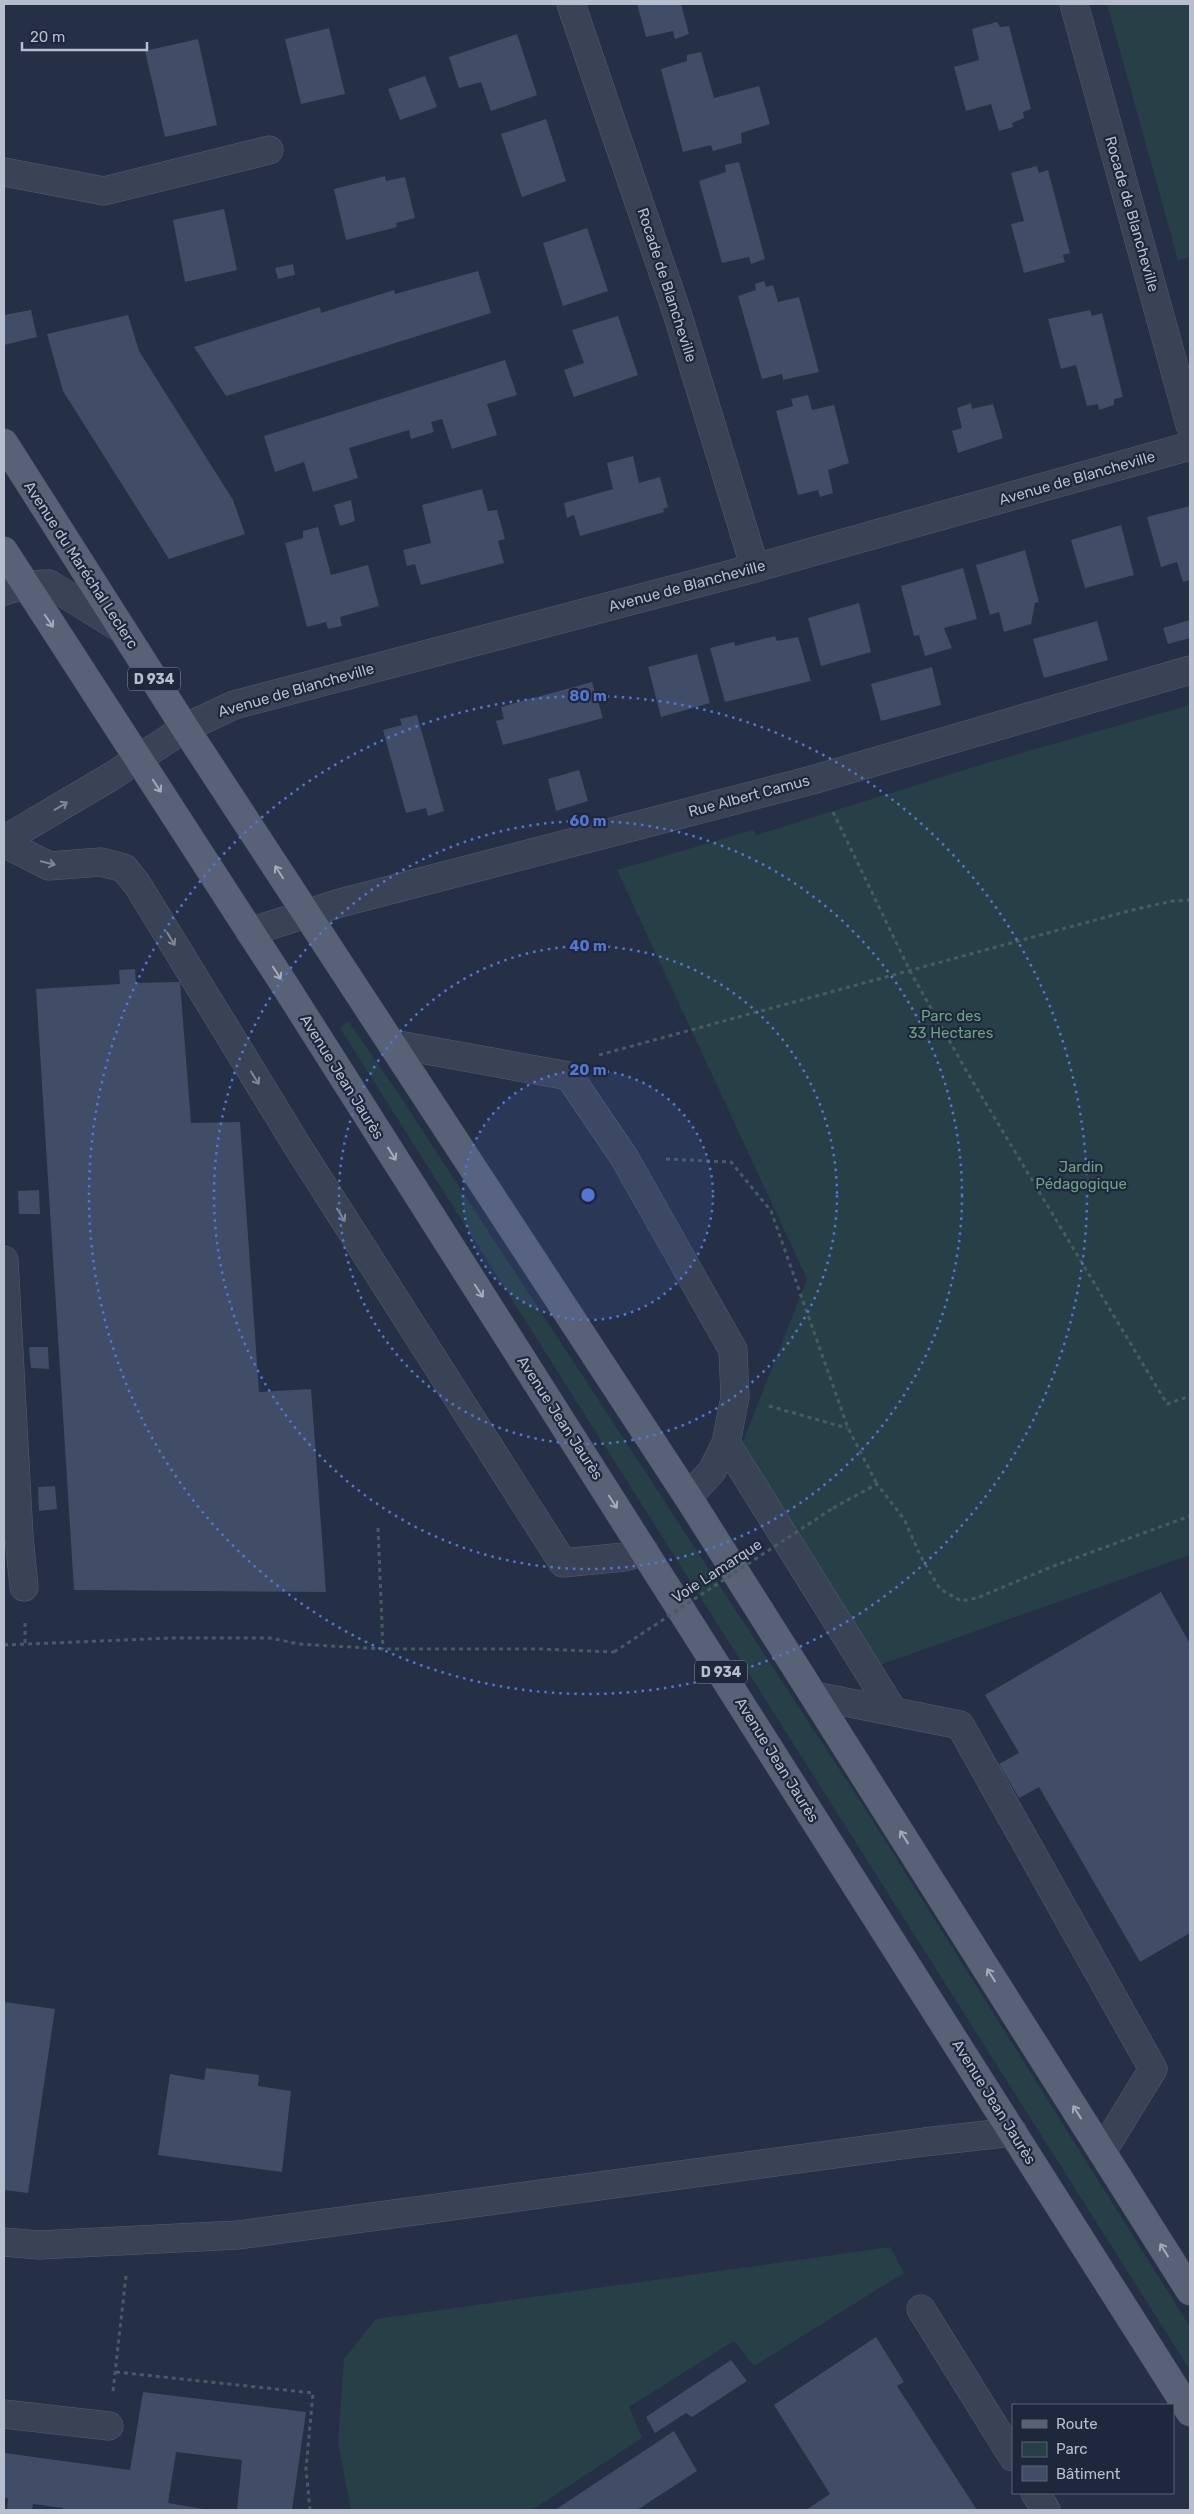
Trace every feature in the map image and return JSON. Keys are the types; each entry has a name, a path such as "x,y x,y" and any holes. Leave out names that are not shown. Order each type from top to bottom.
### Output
{"main road":[{"name":"Avenue du Maréchal Leclerc","path":"4,443 185,728 306,913"},
{"name":"D 934","path":"4,551 14,588 140,759 250,932"},
{"name":"D 934","path":"306,913 688,1497 1190,2291"},
{"name":"Avenue Jean Jaurès","path":"250,932 1190,2412"}],"street":[{"name":"Rocade de Blancheville","path":"571,4 678,313 755,568"},
{"name":"Rocade de Blancheville","path":"1074,4 1190,425"},
{"path":"4,172 104,190 269,150"},
{"name":"Avenue de Blancheville","path":"4,842 140,759 185,728 234,704 755,568 1190,446"},
{"path":"14,588 49,584 123,630"},
{"name":"Rue Albert Camus","path":"250,932 306,913 812,780 1190,670"},
{"path":"4,842 49,866 101,862 124,868 137,884 298,1147 563,1563 624,1557 644,1551"},
{"path":"393,1044 570,1076 624,1157 733,1350 735,1397 726,1443 712,1471 688,1497"},
{"path":"4,1260 19,1536 24,1587"},
{"path":"726,1443 893,1711"},
{"path":"815,1696 960,1725 1153,2069 1102,2152"},
{"path":"4,2242 39,2246 238,2235 1013,2132"},
{"path":"921,2309 1012,2455"},
{"path":"4,2414 109,2426"},
{"path":"1036,2494 1046,2510"}],"path":[{"path":"812,780 832,810 910,971 967,1072 1167,1404 1190,1396"},
{"path":"570,1076 586,1058 1136,909 1173,901 1190,900"},
{"path":"624,1157 731,1162 771,1212 848,1428 877,1484 904,1519 921,1557 940,1589 961,1601 977,1598 1052,1567 1190,1516"},
{"path":"735,1397 848,1428"},
{"name":"Voie Lamarque","path":"383,1649 542,1649 614,1652 833,1508 877,1484"},
{"path":"4,1645 172,1638 270,1638 299,1644 383,1649 378,1528"},
{"path":"109,2426 130,2240"},
{"path":"116,2372 313,2393 306,2469 310,2510"}],"green space":[{"path":"1107,4 1190,4 1190,257 1178,260"},
{"name":"Parc des 33 Hectares","path":"1190,705 1190,1555 863,1671 743,1442 807,1279 617,870 753,830 756,835 990,762"},
{"path":"348,1021 396,1090 866,1810 1190,2327 1190,2370 340,1028"},
{"path":"890,2247 904,2273 754,2366 734,2341 629,2407 642,2438 532,2510 351,2510 338,2443 344,2359 376,2319"}],"building":[{"path":"637,4 681,4 689,34 675,39 673,31 646,37"},
{"path":"997,22 1000,27 1009,26 1031,109 1023,112 1024,118 1012,123 1013,127 999,131 991,104 966,111 954,67 979,60 972,29"},
{"path":"329,28 345,94 301,104 285,39"},
{"path":"517,34 537,95 491,111 481,82 459,88 449,57"},
{"path":"198,39 217,125 165,137 145,51"},
{"path":"701,52 714,98 759,86 770,124 741,133 742,143 713,151 711,145 683,152 661,69 687,61 687,55"},
{"path":"425,76 437,107 400,120 388,89"},
{"path":"546,119 566,181 522,197 501,134"},
{"path":"739,162 765,259 751,264 749,257 722,263 699,181 726,172 725,165"},
{"path":"1037,166 1039,173 1048,170 1070,253 1063,255 1065,262 1024,273 1011,224 1024,221 1011,173"},
{"path":"385,176 386,181 405,177 415,218 396,223 397,227 346,240 334,189"},
{"path":"224,209 237,270 185,282 173,220"},
{"path":"587,228 608,291 563,306 543,243"},
{"path":"293,264 295,275 278,279 275,268"},
{"path":"478,271 491,313 226,396 194,347 320,307 321,313 394,290 395,294"},
{"path":"764,281 766,287 773,285 778,302 799,297 819,372 783,380 782,374 762,379 738,296 756,290 755,284"},
{"path":"31,310 37,337 4,345 4,315"},
{"path":"1090,310 1092,316 1102,313 1123,397 1114,399 1114,405 1099,410 1098,404 1087,406 1076,365 1061,369 1048,319"},
{"path":"128,315 139,351 233,500 245,534 169,559 63,391 47,334"},
{"path":"618,316 638,375 574,397 564,370 584,363 572,330"},
{"path":"505,360 517,395 487,404 497,435 452,449 442,419 431,422 434,432 411,439 409,430 349,448 358,478 313,492 304,462 275,472 264,436"},
{"path":"808,395 812,410 834,405 849,463 828,470 833,493 820,497 818,490 798,495 776,411 793,406 791,399"},
{"path":"971,403 972,409 993,404 1003,438 958,453 952,431 962,428 957,408"},
{"path":"633,456 639,483 660,477 668,507 663,509 664,512 580,536 574,515 567,518 564,503 613,489 607,463"},
{"path":"482,489 488,511 497,510 505,539 498,541 504,563 421,585 415,564 407,566 403,550 431,543 422,505"},
{"path":"351,500 355,521 340,526 334,505"},
{"path":"1190,506 1190,580 1183,582 1177,562 1161,567 1147,517"},
{"path":"1121,525 1134,575 1085,588 1071,540"},
{"path":"318,527 331,575 368,565 379,606 340,617 342,626 328,629 326,622 307,627 285,543 303,538 303,531"},
{"path":"1025,550 1039,602 1035,603 1031,624 1004,632 999,612 990,615 976,565"},
{"path":"963,568 977,619 944,628 952,648 925,656 919,635 914,636 901,586"},
{"path":"859,603 871,652 821,666 808,618"},
{"path":"1190,620 1190,638 1168,644 1163,628"},
{"path":"1097,621 1108,660 1044,678 1033,639"},
{"path":"775,636 777,641 798,637 811,681 725,702 710,648 734,642 735,646"},
{"path":"697,654 710,703 661,717 648,667"},
{"path":"932,667 941,705 881,721 871,684"},
{"path":"592,682 603,718 503,745 496,721 504,719 501,707"},
{"path":"417,715 444,811 428,816 426,808 406,813 383,730 402,725 400,719"},
{"path":"579,770 588,801 556,811 548,779"},
{"path":"135,969 136,983 180,982 191,1123 240,1122 259,1392 311,1389 326,1592 74,1590 36,989 120,984 119,970"},
{"path":"39,1190 40,1214 19,1214 18,1191"},
{"path":"29,1347 48,1347 49,1369 31,1368"},
{"path":"55,1486 57,1509 39,1511 38,1487"},
{"path":"1161,1592 1190,1644 1190,1933 1140,1962 1039,1787 1019,1798 999,1764 1019,1753 985,1695"},
{"path":"4,2002 55,2009 28,2193 4,2190"},
{"path":"206,2068 259,2075 258,2086 291,2091 282,2172 158,2155 170,2074 204,2080"},
{"path":"876,2337 904,2382 897,2386 977,2510 806,2510 830,2494 774,2405"},
{"path":"731,2360 747,2381 692,2417 686,2413 655,2433 646,2417"},
{"path":"143,2392 306,2412 292,2510 237,2510 242,2460 176,2452 168,2503 210,2510 63,2510 63,2508 33,2504 32,2510 7,2510 8,2498 4,2498 4,2453 130,2470"},
{"path":"674,2431 697,2471 637,2510 555,2510"}],"park label":[{"name":"Jardin Pédagogique","path":"1081,1176"}]}
